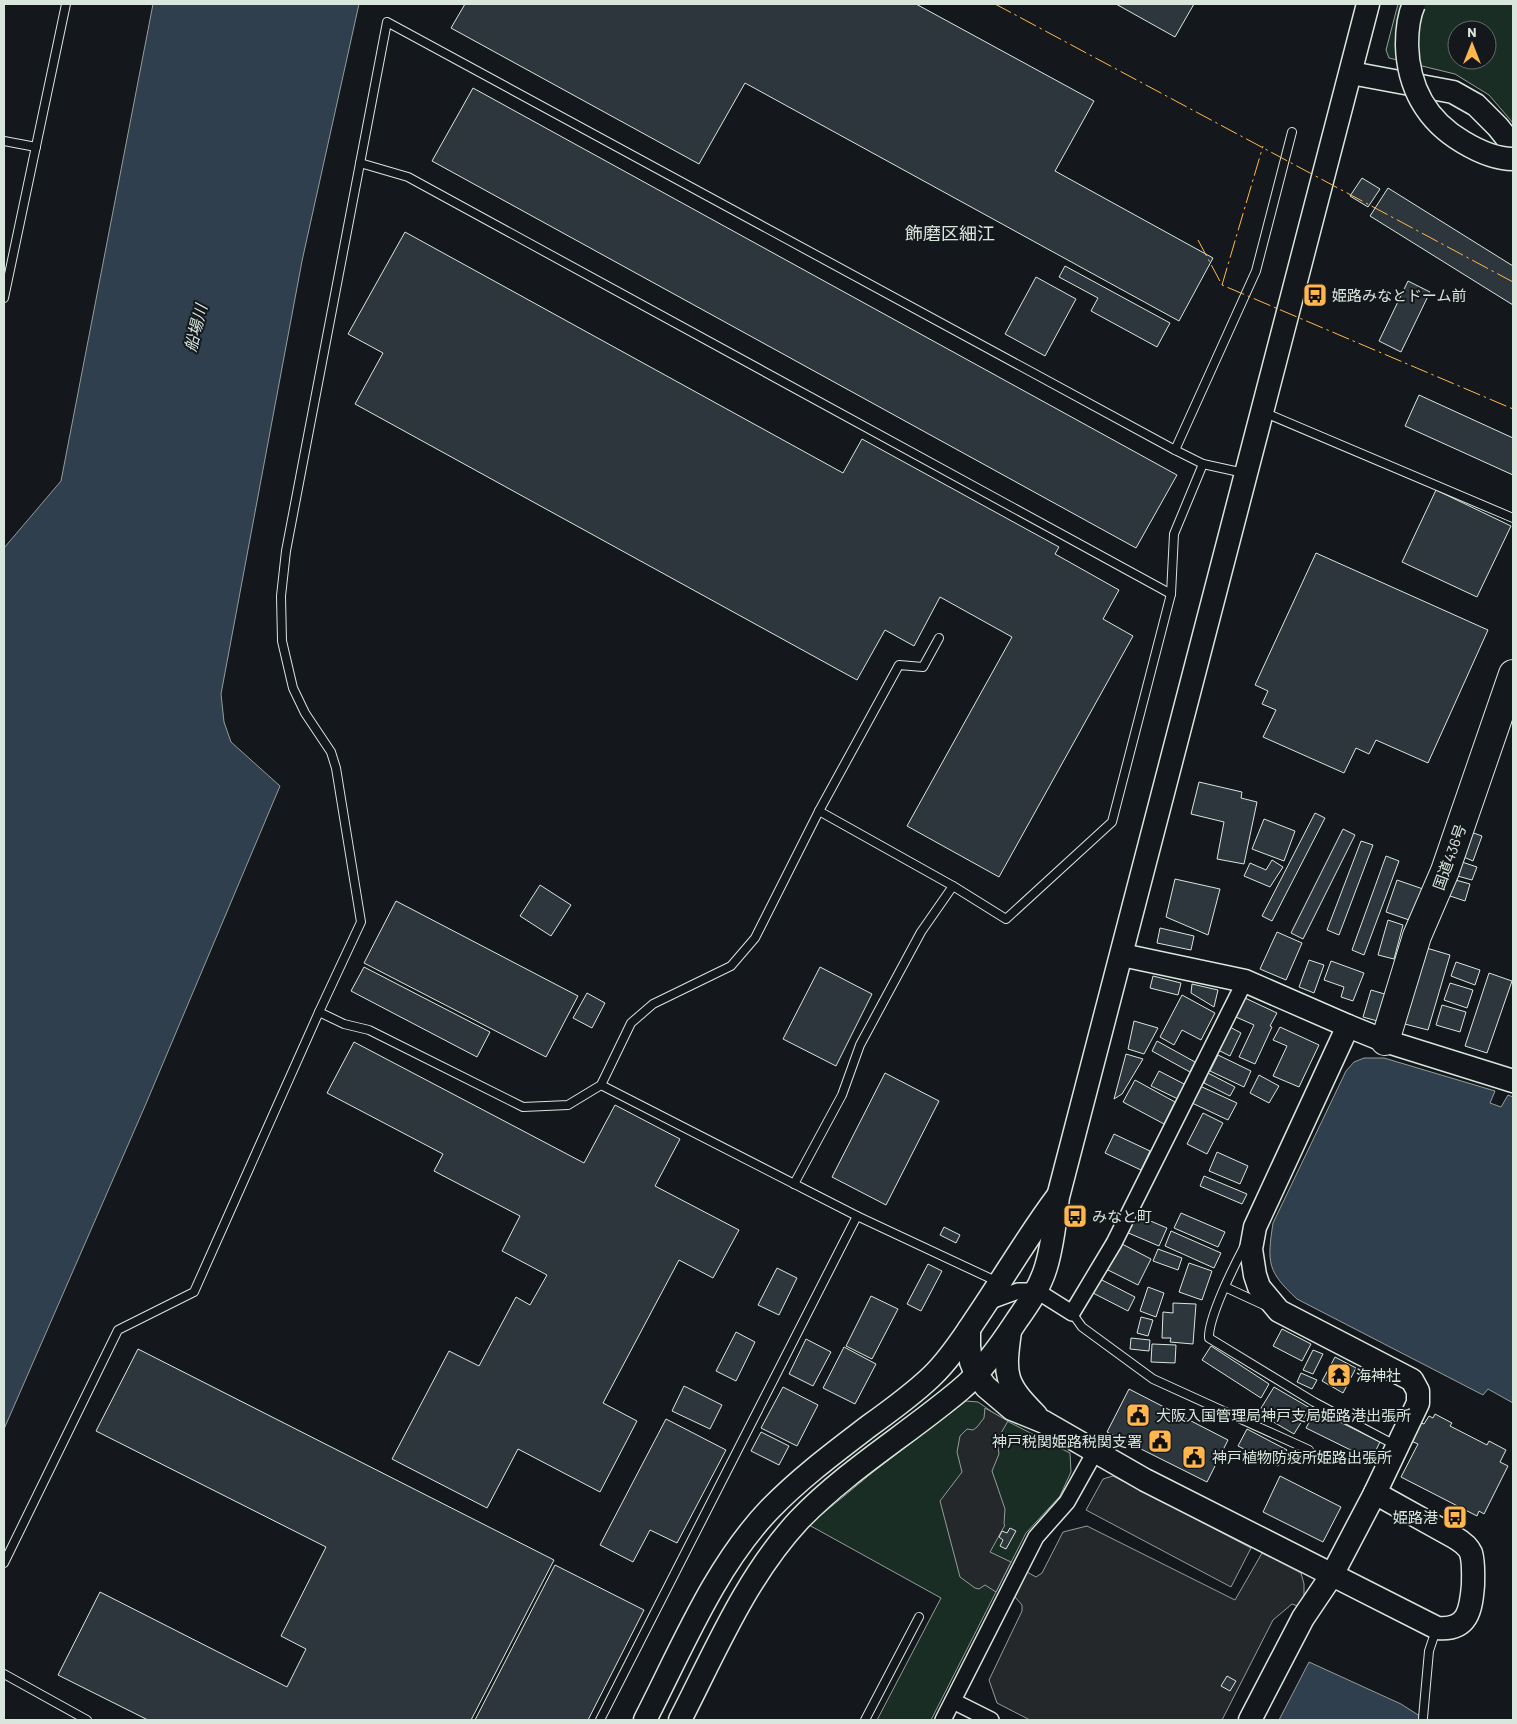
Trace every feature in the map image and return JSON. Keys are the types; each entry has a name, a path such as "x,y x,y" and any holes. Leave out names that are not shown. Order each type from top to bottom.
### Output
{"highway":[{"name":"国道436号","path":"1385,1041 1417,936 1445,871 1513,674"}],"street":[{"path":"680,1720 757,1574 779,1544 820,1500 878,1452 961,1389 976,1374 1010,1331 1037,1290 1046,1268 1053,1243 1058,1197 1368,4"},
{"path":"1414,4 1408,28 1407,59 1410,76 1418,97 1431,116 1450,135 1478,152 1513,159"},
{"path":"1350,73 1453,92 1476,105 1498,127 1513,146"},
{"path":"1122,955 1245,982 1385,1041 1513,1081"},
{"path":"988,1302 1018,1290 1037,1290 1072,1313 1114,1243 1245,982"},
{"path":"1250,1720 1302,1618 1332,1575 1375,1493 1418,1403 1418,1391 1412,1380 1279,1312 1259,1287 1254,1275 1252,1249 1255,1227 1348,1026"},
{"path":"645,1720 713,1587 751,1530 770,1509 804,1478 931,1377 950,1356 1022,1250 1032,1230 1058,1197"},
{"path":"969,1329 971,1362 976,1374 986,1387 1012,1409 1044,1422 1145,1480 1437,1628 1453,1627 1466,1618 1472,1605 1473,1567 1471,1554 1462,1542 1375,1493"},
{"path":"1010,1331 1007,1368 1011,1386"},
{"path":"931,1377 956,1371 976,1374 1011,1386 1044,1422"},
{"path":"943,1720 1036,1537 1067,1502 1095,1452"},
{"path":"953,1701 991,1720"}],"lane":[{"path":"4,298 66,4"},
{"path":"4,1563 118,1330 194,1292 319,1012 362,922 336,768 331,752 305,713 293,688 282,641 281,596 288,541 386,22 1175,450 1203,464 1246,474"},
{"path":"1175,450 1256,271 1292,132"},
{"path":"4,141 36,147"},
{"path":"360,163 408,177 1171,594"},
{"path":"1261,411 1513,518"},
{"path":"818,811 953,886 1006,919 1112,822 1171,594 1174,534 1203,464"},
{"path":"319,1012 344,1024 369,1030 523,1108 568,1106 601,1085 631,1023 653,1004 731,966 755,938 818,811 899,665 922,667 939,638"},
{"path":"794,1184 842,1096 860,1045 921,932 953,886"},
{"path":"601,1085 857,1216 1000,1283"},
{"path":"600,1720 857,1216"},
{"path":"1255,1227 1224,1287 1209,1330 1209,1338 1314,1402 1397,1446"},
{"path":"1224,1287 1279,1312"},
{"path":"1072,1313 1082,1327 1153,1379 1309,1450"},
{"path":"865,1720 919,1617"},
{"path":"1423,1718 1429,1652 1437,1628"},
{"path":"4,1674 87,1720"}],"green space":[{"path":"1398,4 1513,4 1513,123 1489,95 1455,74 1389,58 1386,50"},
{"path":"966,1401 978,1402 1001,1418 1070,1453 1071,1472 1060,1496 1026,1533 931,1720 877,1720 941,1598 809,1525 873,1472"}],"shaded area":[{"path":"985,1408 1008,1421 997,1440 999,1454 992,1471 1005,1509 1005,1525 990,1552 1011,1562 996,1592 985,1585 979,1589 975,1588 960,1577 940,1501 962,1472 957,1452 960,1436 967,1429 973,1430 977,1427 984,1418"},
{"path":"1113,1476 1251,1548 1231,1587 1086,1510 1103,1479"},
{"path":"1087,1526 1235,1600 1262,1553 1301,1573 1304,1584 1304,1598 1300,1607 1292,1604 1273,1620 1222,1720 1030,1720 997,1703 989,1680 1022,1611 1022,1605 1015,1597 1027,1572 1036,1577 1042,1573 1063,1532"}],"water":[{"name":"船場川","path":"153,4 359,4 302,261 221,694 224,722 231,742 280,786 145,1106 4,1429 4,548 61,481"},
{"path":"1364,1058 1384,1058 1495,1091 1490,1103 1501,1107 1508,1095 1513,1097 1513,1403 1488,1389 1483,1395 1297,1299 1275,1273 1270,1257 1273,1223 1346,1071 1354,1062"},
{"path":"1309,1662 1401,1704 1426,1720 1279,1720"}],"building":[{"path":"465,4 916,4 1094,101 1055,171 1213,258 1179,321 745,83 699,164 451,28"},
{"path":"1116,4 1194,4 1175,37"},
{"path":"473,88 1177,475 1136,548 432,161"},
{"path":"1362,178 1380,189 1368,207 1350,196"},
{"path":"1388,188 1513,266 1513,305 1370,216"},
{"path":"405,232 843,473 862,439 1059,547 1055,554 1119,590 1103,619 1133,636 999,877 907,826 1012,637 940,597 914,646 885,630 857,680 355,404 383,353 348,334"},
{"path":"1065,266 1170,323 1157,347 1091,311 1098,298 1059,277"},
{"path":"1036,277 1076,299 1045,356 1005,334"},
{"path":"1408,281 1430,292 1401,352 1379,341"},
{"path":"1419,395 1513,438 1513,475 1405,426"},
{"path":"1436,490 1511,526 1477,597 1402,562"},
{"path":"1316,553 1488,630 1428,763 1376,740 1369,754 1356,748 1344,773 1263,737 1276,710 1262,704 1268,691 1255,685"},
{"path":"1199,782 1242,792 1241,798 1257,802 1244,864 1217,859 1224,822 1191,814"},
{"path":"1315,813 1325,818 1272,921 1262,916"},
{"path":"1264,819 1295,831 1284,861 1252,849"},
{"path":"1343,829 1355,835 1303,939 1291,933"},
{"path":"1468,831 1482,836 1473,861 1459,855"},
{"path":"1361,841 1373,845 1339,935 1327,930"},
{"path":"1386,856 1399,861 1364,955 1352,950"},
{"path":"1272,860 1283,867 1270,887 1244,876 1250,863 1266,870"},
{"path":"1459,861 1477,867 1472,880 1454,875"},
{"path":"1175,879 1220,889 1208,935 1166,917"},
{"path":"1452,879 1470,884 1465,901 1447,895"},
{"path":"1397,880 1423,889 1412,921 1386,912"},
{"path":"540,885 571,905 551,936 520,916"},
{"path":"396,901 578,996 546,1057 364,963"},
{"path":"1388,920 1403,925 1394,959 1378,955"},
{"path":"1160,928 1194,936 1191,950 1157,943"},
{"path":"1277,932 1302,943 1286,980 1260,969"},
{"path":"1423,947 1450,955 1428,1030 1401,1023"},
{"path":"1309,960 1324,965 1314,993 1299,987"},
{"path":"1331,961 1364,973 1353,1001 1341,997 1344,987 1324,980"},
{"path":"1456,962 1480,970 1475,985 1451,976"},
{"path":"364,967 490,1032 477,1057 351,991"},
{"path":"820,967 872,994 836,1066 783,1039"},
{"path":"1489,973 1512,981 1487,1053 1465,1046"},
{"path":"1153,976 1181,983 1178,995 1150,988"},
{"path":"1450,983 1473,990 1467,1008 1444,1000"},
{"path":"1192,984 1218,990 1214,1007 1191,993"},
{"path":"1371,990 1388,995 1381,1022 1363,1017"},
{"path":"587,993 605,1003 592,1028 573,1018"},
{"path":"1182,995 1215,1013 1201,1040 1182,1030 1174,1045 1160,1037"},
{"path":"1245,998 1277,1013 1255,1064 1239,1057 1254,1025 1236,1017"},
{"path":"1442,1005 1466,1012 1460,1032 1436,1025"},
{"path":"1134,1021 1158,1028 1144,1054 1128,1049"},
{"path":"1230,1027 1241,1033 1230,1056 1218,1050"},
{"path":"1280,1027 1319,1045 1299,1087 1273,1076 1287,1046 1273,1040"},
{"path":"1157,1041 1195,1062 1190,1072 1152,1051"},
{"path":"354,1042 584,1163 615,1105 680,1139 655,1186 739,1230 713,1278 679,1260 603,1403 637,1421 600,1492 518,1449 487,1508 392,1459 449,1351 479,1366 516,1297 530,1305 547,1275 502,1251 520,1216 434,1171 443,1154 327,1093"},
{"path":"1126,1054 1143,1059 1122,1094 1114,1099"},
{"path":"1218,1055 1251,1071 1244,1087 1210,1071"},
{"path":"1159,1071 1186,1085 1178,1099 1151,1086"},
{"path":"885,1073 939,1101 886,1205 832,1177"},
{"path":"1208,1073 1235,1087 1230,1096 1204,1083"},
{"path":"1259,1075 1279,1086 1269,1103 1250,1093"},
{"path":"1135,1080 1175,1102 1164,1124 1123,1102"},
{"path":"1200,1086 1237,1103 1228,1120 1192,1103"},
{"path":"1203,1113 1223,1123 1207,1154 1187,1144"},
{"path":"1114,1134 1150,1151 1141,1170 1105,1153"},
{"path":"1217,1152 1248,1166 1240,1184 1209,1171"},
{"path":"1204,1176 1247,1194 1242,1204 1200,1186"},
{"path":"1181,1213 1225,1232 1218,1247 1174,1228"},
{"path":"1134,1214 1167,1228 1159,1246 1126,1232"},
{"path":"944,1227 960,1235 956,1243 940,1235"},
{"path":"1171,1231 1221,1253 1214,1268 1165,1246"},
{"path":"1120,1243 1151,1259 1138,1285 1106,1269"},
{"path":"1158,1249 1182,1258 1178,1270 1153,1261"},
{"path":"1189,1263 1212,1271 1202,1300 1179,1292"},
{"path":"928,1264 942,1271 921,1311 907,1304"},
{"path":"777,1268 797,1278 779,1315 758,1305"},
{"path":"1100,1279 1135,1297 1128,1311 1093,1293"},
{"path":"1148,1287 1164,1293 1156,1317 1140,1311"},
{"path":"871,1296 898,1309 872,1359 846,1346"},
{"path":"1173,1303 1196,1304 1193,1344 1170,1342 1171,1338 1162,1338 1163,1312 1173,1313"},
{"path":"1141,1317 1153,1320 1148,1336 1137,1333"},
{"path":"1282,1329 1311,1344 1302,1361 1273,1346"},
{"path":"736,1332 755,1342 736,1381 716,1371"},
{"path":"1131,1338 1150,1340 1149,1351 1130,1349"},
{"path":"806,1339 831,1352 813,1386 789,1374"},
{"path":"1152,1344 1176,1345 1175,1363 1151,1362"},
{"path":"1211,1346 1269,1384 1261,1398 1202,1360"},
{"path":"844,1347 876,1364 855,1404 823,1388"},
{"path":"138,1349 554,1560 471,1720 148,1720 58,1675 100,1592 287,1687 306,1649 281,1636 326,1547 96,1431"},
{"path":"1313,1350 1323,1354 1313,1374 1303,1370"},
{"name":"海神社","path":"1335,1357 1356,1368 1343,1393 1322,1381"},
{"path":"1301,1373 1317,1380 1312,1389 1297,1382"},
{"path":"684,1386 722,1405 710,1429 672,1411"},
{"path":"783,1387 818,1405 797,1446 761,1428"},
{"path":"1274,1387 1310,1408 1294,1434 1258,1413"},
{"path":"1129,1389 1228,1440 1207,1482 1107,1432"},
{"path":"1316,1410 1380,1442 1371,1460 1306,1428"},
{"path":"1435,1414 1452,1423 1450,1426 1487,1445 1489,1441 1506,1450 1500,1462 1508,1466 1484,1514 1479,1511 1477,1516 1401,1477 1418,1444 1411,1441 1421,1423 1424,1424 1429,1416 1433,1418"},
{"path":"666,1419 726,1450 677,1543 650,1530 633,1562 600,1545"},
{"path":"1247,1429 1287,1450 1278,1466 1238,1446"},
{"path":"761,1432 789,1446 779,1465 751,1451"},
{"path":"1280,1476 1341,1507 1323,1542 1263,1512"},
{"path":"1010,1528 1016,1531 1006,1549 1000,1546 1003,1540 999,1537 1002,1531 1007,1533"},
{"path":"555,1565 644,1610 588,1720 475,1720"},
{"path":"1227,1676 1236,1681 1230,1691 1221,1686"}],"power":[{"path":"995,4 1513,282"},
{"path":"1222,285 1263,146"},
{"path":"1198,240 1222,285 1513,409"}],"place":[{"name":"姫路みなとドーム前","path":"1315,295"},
{"name":"みなと町","path":"1075,1216"},
{"name":"海神社","path":"1339,1375"},
{"name":"大阪入国管理局神戸支局姫路港出張所","path":"1138,1415"},
{"name":"神戸税関姫路税関支署","path":"1160,1441"},
{"name":"神戸植物防疫所姫路出張所","path":"1194,1457"},
{"name":"姫路港","path":"1455,1517"}],"district":[{"name":"飾磨区細江","path":"950,233"}]}
